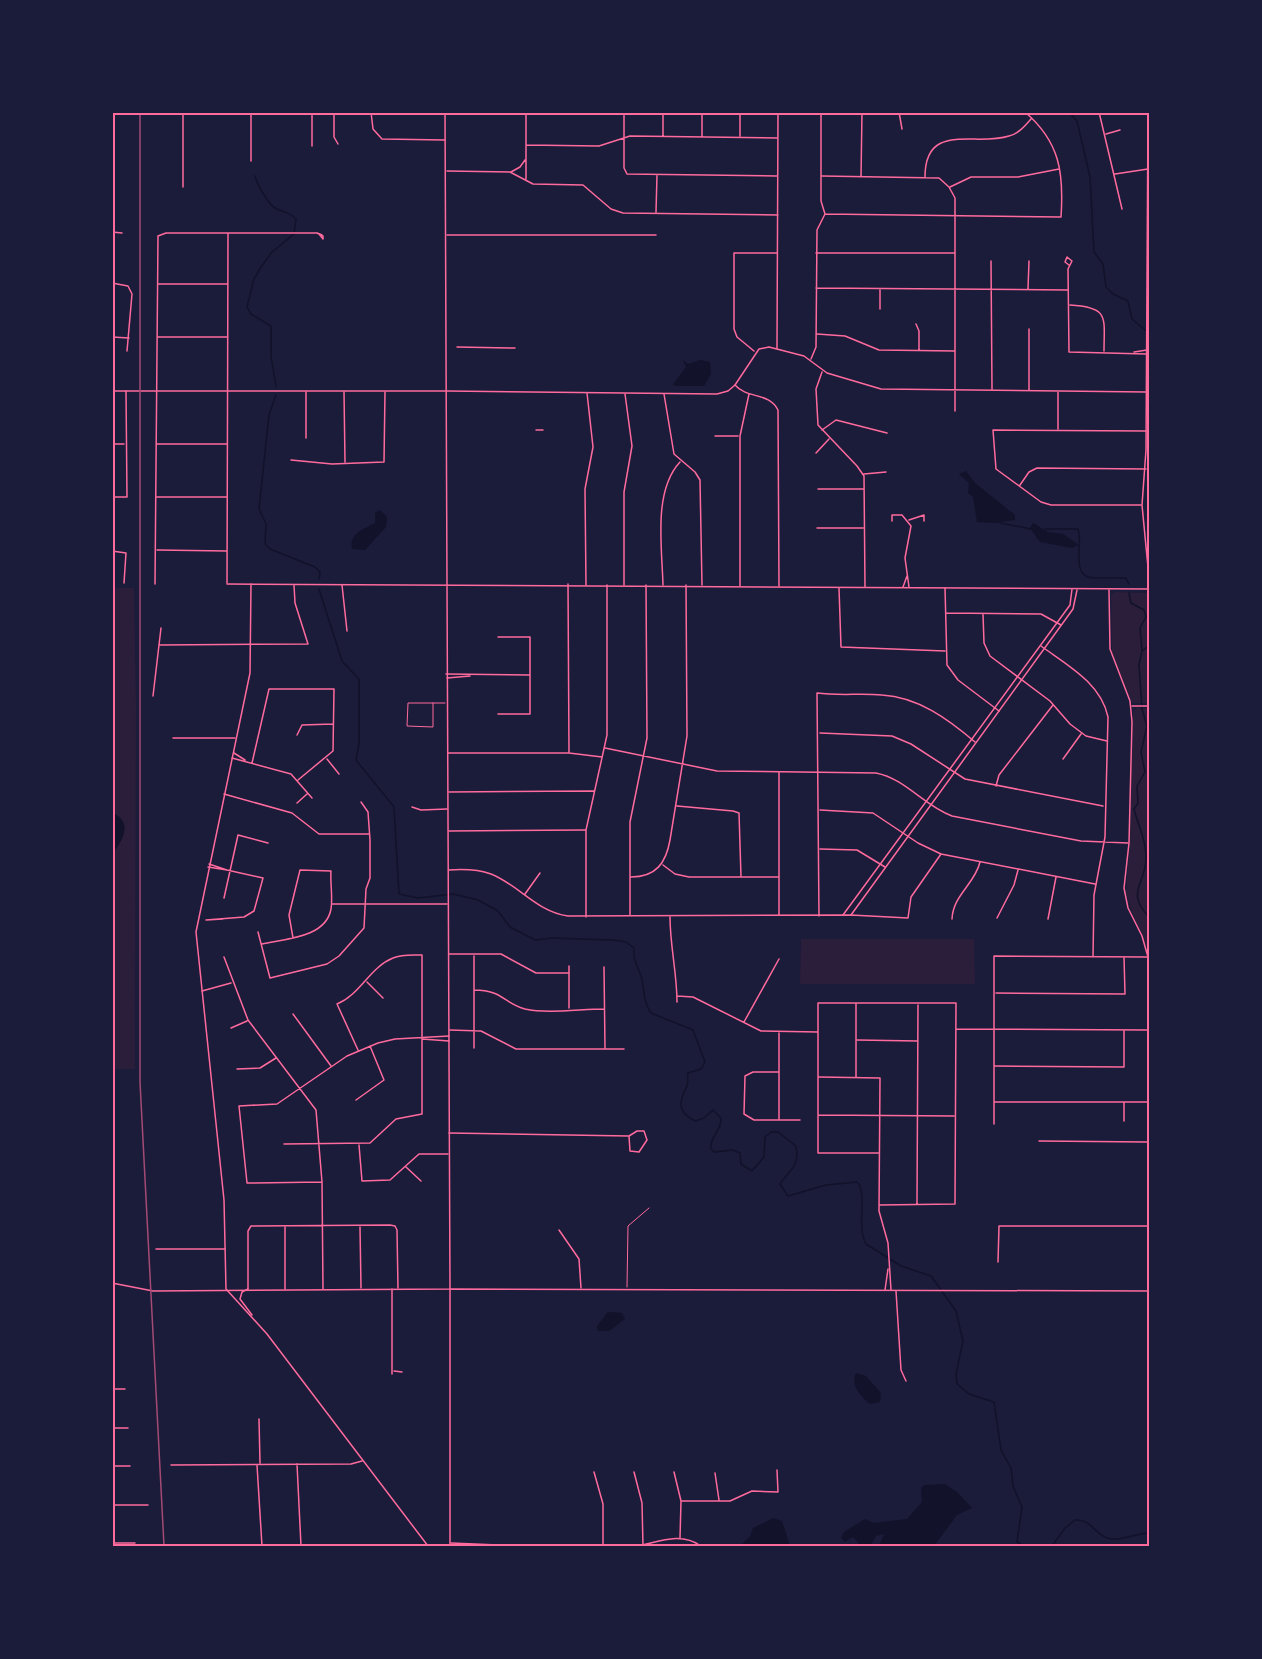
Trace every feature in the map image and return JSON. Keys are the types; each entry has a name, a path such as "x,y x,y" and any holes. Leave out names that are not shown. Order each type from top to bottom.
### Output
{"street":[{"path":"183,112 183,187"},
{"path":"250,112 251,161"},
{"path":"312,112 312,146"},
{"path":"334,112 334,137 338,144"},
{"path":"371,112 373,129 382,139 446,140"},
{"path":"446,112 450,1545 519,1546"},
{"path":"526,112 526,180"},
{"path":"624,112 626,172 657,175 778,176"},
{"path":"663,112 663,137"},
{"path":"702,112 702,137"},
{"path":"740,112 740,137"},
{"path":"777,349 778,112"},
{"path":"811,360 816,350 815,253 817,230 825,214 821,201 821,112"},
{"path":"861,177 862,112"},
{"path":"899,112 902,129"},
{"path":"825,214 1061,217 1063,189 1048,136 1025,112"},
{"path":"1100,112 1122,209"},
{"path":"228,233 226,584 568,584 1149,589 1142,506 1146,469 1148,112"},
{"path":"925,177 925,161 940,142 953,139 1009,136 1022,129 1031,118"},
{"path":"1105,134 1120,130"},
{"path":"526,145 599,146 624,137 778,138"},
{"path":"510,172 520,167 525,159"},
{"path":"950,187 970,177 1018,177 1059,169"},
{"path":"1114,174 1148,169"},
{"path":"446,171 510,172 533,184 583,185 613,211 778,215"},
{"path":"656,213 657,175"},
{"path":"822,176 939,178 950,187 955,198 955,411"},
{"path":"112,232 122,232"},
{"path":"446,235 533,233 656,235"},
{"path":"156,584 159,234 319,234"},
{"path":"755,352 737,337 734,329 734,253 778,253"},
{"path":"815,253 954,253"},
{"path":"991,261 992,390"},
{"path":"1028,290 1029,261"},
{"path":"1069,265 1069,352 1147,352"},
{"path":"112,283 128,286 132,294 128,351"},
{"path":"157,284 228,284"},
{"path":"816,288 1068,290"},
{"path":"880,289 880,309"},
{"path":"1069,305 1090,306 1103,316 1106,326 1104,352"},
{"path":"916,324 919,331 920,351"},
{"path":"1029,329 1029,391"},
{"path":"816,334 846,336 879,350 955,351"},
{"path":"112,337 129,338"},
{"path":"157,337 228,337"},
{"path":"457,347 515,348"},
{"path":"112,391 717,394 728,391 735,385 744,375 755,352 764,347 811,360 823,371 881,389 1146,392"},
{"path":"823,371 816,393 817,422 821,430 863,474 865,587"},
{"path":"735,385 749,393 770,400 778,410 779,586"},
{"path":"112,497 127,497 126,391"},
{"path":"306,391 306,438"},
{"path":"344,391 345,464"},
{"path":"291,460 345,464 384,462 385,391"},
{"path":"1058,391 1058,430"},
{"path":"585,585 585,489 593,447 587,392"},
{"path":"624,585 624,492 632,446 625,393"},
{"path":"664,393 672,445 680,461 695,472 700,480 702,585"},
{"path":"740,586 740,435 749,393"},
{"path":"821,430 836,420 887,433"},
{"path":"536,430 543,430"},
{"path":"1142,506 1047,505 1019,487 994,466 993,430 1146,431"},
{"path":"715,436 740,435"},
{"path":"816,453 830,439"},
{"path":"112,444 125,444"},
{"path":"156,444 227,444"},
{"path":"663,585 663,494 668,477 680,461"},
{"path":"1019,487 1029,472 1037,468 1146,469"},
{"path":"863,474 886,472"},
{"path":"818,489 864,489"},
{"path":"156,497 227,497"},
{"path":"892,521 892,515 902,515 909,520 912,529 906,554 909,587"},
{"path":"909,520 924,515 924,521"},
{"path":"817,528 864,528"},
{"path":"156,550 227,551"},
{"path":"112,551 126,553 124,583"},
{"path":"903,587 907,575"},
{"path":"251,584 250,673 195,932 224,1200 226,1289 256,1321"},
{"path":"159,645 308,644 296,603 294,584"},
{"path":"342,584 346,631"},
{"path":"568,584 569,753"},
{"path":"586,917 586,830 607,735 607,585"},
{"path":"630,916 630,822 647,738 646,585"},
{"path":"630,877 649,875 662,864 668,853 687,736 686,585"},
{"path":"839,587 841,646 945,651"},
{"path":"945,587 947,665 952,674 999,711"},
{"path":"843,915 1072,601 1072,588"},
{"path":"851,915 1062,626 1075,606 1077,589"},
{"path":"1109,589 1110,649 1131,706 1129,843 1124,875 1125,895 1148,957 1149,1546"},
{"path":"945,614 1041,614 1062,626"},
{"path":"983,614 986,650 990,656 1054,704 1070,724 1082,733 1092,740 1107,741"},
{"path":"153,696 161,628"},
{"path":"498,637 530,637 530,714 498,714"},
{"path":"1040,645 1086,680 1101,699 1107,717 1104,842 1095,884 1093,957"},
{"path":"446,676 530,675"},
{"path":"252,763 269,688 333,689 333,750 327,758 298,780"},
{"path":"819,916 818,693 880,695 908,699 928,708 976,742"},
{"path":"996,786 999,775 1054,704"},
{"path":"1131,706 1148,706"},
{"path":"297,735 302,725 334,724"},
{"path":"819,733 880,734 897,737 965,779 1104,806"},
{"path":"1063,759 1082,733"},
{"path":"173,738 236,738"},
{"path":"605,748 724,772 819,771 883,774 896,780 930,805 956,818 1081,841 1129,843"},
{"path":"233,753 252,763 289,773 298,780 312,798"},
{"path":"447,753 569,753 602,757"},
{"path":"232,758 246,760"},
{"path":"327,758 339,774"},
{"path":"779,771 779,916"},
{"path":"447,792 595,791"},
{"path":"224,794 292,813 319,834 370,834"},
{"path":"297,802 308,794"},
{"path":"258,932 270,978 317,968 335,959 362,932 370,878 370,834 368,812 360,802"},
{"path":"676,806 738,813 741,877"},
{"path":"412,807 421,810 448,809"},
{"path":"819,810 871,812 941,854 1095,884"},
{"path":"448,831 586,830"},
{"path":"224,898 238,835 268,843"},
{"path":"819,849 857,850 885,867"},
{"path":"448,870 472,870 491,874 553,912 586,917 851,915 908,918 911,897 941,854"},
{"path":"952,919 955,902 976,873 980,862"},
{"path":"662,864 683,876 779,877"},
{"path":"209,866 262,878 254,911 244,917 223,919"},
{"path":"997,918 1014,885 1018,869"},
{"path":"261,945 293,938 316,929 328,916 331,903 331,870 300,870 289,915 293,938"},
{"path":"524,895 540,873"},
{"path":"1048,919 1056,876"},
{"path":"331,903 448,904"},
{"path":"670,916 670,942 677,968 677,1002"},
{"path":"448,954 505,955 536,973 568,973"},
{"path":"474,954 474,1048"},
{"path":"284,1144 373,1142 399,1117 422,1114 422,955 403,955 390,959 350,998 337,1004 358,1050"},
{"path":"994,1124 994,956 1148,957"},
{"path":"224,957 248,1020 316,1110 322,1182 323,1289"},
{"path":"995,993 1125,994 1124,957"},
{"path":"743,1023 778,959"},
{"path":"569,966 569,1009"},
{"path":"604,967 605,1049"},
{"path":"366,981 383,998"},
{"path":"202,991 232,983"},
{"path":"474,990 497,992 526,1009 604,1009"},
{"path":"677,996 695,998 761,1031 819,1032"},
{"path":"879,1153 818,1153 818,1003 956,1003 954,1205 879,1205"},
{"path":"856,1004 856,1078"},
{"path":"917,1205 918,1004"},
{"path":"293,1014 332,1066"},
{"path":"231,1028 248,1020"},
{"path":"955,1029 1148,1030"},
{"path":"449,1030 484,1032 503,1045 516,1049 624,1049"},
{"path":"994,1066 1124,1067 1124,1030"},
{"path":"779,1032 779,1120"},
{"path":"322,1182 247,1182 239,1106 270,1106 358,1050 370,1046 395,1039 449,1036"},
{"path":"421,1038 449,1041"},
{"path":"856,1040 918,1041"},
{"path":"356,1100 384,1080 370,1046"},
{"path":"237,1070 260,1068 276,1057"},
{"path":"779,1072 753,1072 746,1075 743,1084 744,1114 751,1120 800,1120"},
{"path":"818,1077 880,1078 879,1205 888,1251 891,1290"},
{"path":"994,1102 1147,1102"},
{"path":"1124,1102 1124,1121"},
{"path":"818,1115 954,1116"},
{"path":"449,1133 629,1136 637,1131 646,1132 647,1140 639,1152 630,1151 629,1136"},
{"path":"1039,1141 1147,1142"},
{"path":"359,1144 362,1181 390,1180 419,1154 449,1154"},
{"path":"405,1167 421,1181"},
{"path":"248,1289 250,1227 322,1225 395,1226 398,1288"},
{"path":"360,1225 361,1289"},
{"path":"285,1226 285,1289"},
{"path":"998,1262 999,1226 1149,1226"},
{"path":"560,1230 579,1259 581,1289"},
{"path":"156,1249 225,1249"},
{"path":"885,1290 888,1268"},
{"path":"112,1283 153,1291 398,1288 1149,1292"},
{"path":"392,1288 392,1372 402,1372"},
{"path":"248,1289 242,1292 240,1299 428,1546"},
{"path":"896,1290 901,1370 906,1381"},
{"path":"112,1389 125,1389"},
{"path":"259,1419 258,1464 262,1546"},
{"path":"112,1428 128,1428"},
{"path":"171,1465 351,1464 363,1461"},
{"path":"297,1464 301,1546"},
{"path":"112,1466 130,1466"},
{"path":"681,1501 733,1500 752,1491 778,1492 777,1470"},
{"path":"594,1472 603,1504 603,1546"},
{"path":"634,1472 642,1503 642,1546 680,1538 701,1546"},
{"path":"675,1472 681,1501 680,1538"},
{"path":"715,1473 720,1501"},
{"path":"112,1505 148,1505"},
{"path":"112,1543 135,1543"}],"lane":[{"path":"433,703 433,727 407,726 407,704 433,703 447,703"},
{"path":"627,1289 628,1226 650,1208"}],"shaded area":[{"path":"683,360 688,364 700,360 710,362 711,374 704,386 675,386 673,384 686,367"},
{"path":"966,471 975,483 1015,515 1015,520 994,523 977,522 973,497 968,493 969,483 959,474"},
{"path":"380,510 387,517 386,527 365,550 352,549 355,535 375,523 375,513"},
{"path":"1033,523 1048,532 1063,534 1079,545 1072,548 1040,542 1030,528"},
{"path":"112,588 134,588 135,1069 112,1069"},
{"path":"1115,592 1149,593 1149,703 1132,703 1112,652 1111,595"},
{"path":"1137,708 1149,709 1149,952 1132,913 1126,892 1130,842 1133,711"},
{"path":"113,813 123,821 124,832 113,853"},
{"path":"801,939 974,939 975,984 800,984"},
{"path":"608,1312 622,1313 625,1319 609,1331 598,1331 597,1326"},
{"path":"856,1373 866,1376 881,1393 880,1402 870,1404 860,1394 854,1382"},
{"path":"945,1484 957,1492 972,1508 957,1515 934,1546 879,1546 884,1534 876,1536 870,1546 861,1546 853,1537 845,1542 841,1538 844,1532 865,1519 874,1523 907,1519 922,1502 921,1488 924,1485"},
{"path":"773,1518 782,1521 790,1546 740,1546 750,1536 753,1528"}],"waterway":[{"path":"1069,112 1077,121 1090,177 1094,252 1103,264 1106,287 1113,294 1128,301 1132,319 1150,334"},
{"path":"255,176 263,194 272,206 296,219 294,234 272,252 254,279 247,307 251,314 271,326 271,356 276,387"},
{"path":"276,395 269,415 259,509 266,524 265,544 270,549 315,567 320,572 319,579"},
{"path":"1000,523 1031,529"},
{"path":"1045,529 1078,529 1079,563 1083,574 1092,578 1126,578 1129,584"},
{"path":"319,589 342,661 359,679 359,744 356,760 394,807 399,894 418,898 453,894 478,900 498,911 510,927 535,940 552,938 613,940 626,942 634,948 645,999 651,1013 693,1030 705,1062 701,1069 688,1073 681,1103 686,1115 695,1121 704,1118 713,1110 721,1118 720,1127 712,1141 711,1149 714,1152 733,1150 740,1153 741,1164 752,1171 764,1157 765,1137 771,1132 778,1132 796,1146 797,1159 780,1184 788,1196 826,1185 857,1182 862,1194 862,1229 866,1244 901,1266 931,1276 956,1311 963,1341 956,1374 957,1384 969,1394 994,1402 1001,1450 1011,1468 1013,1486 1022,1507 1017,1542 1024,1546"},
{"path":"1129,593 1131,603 1144,610 1146,617 1140,628 1142,651"},
{"path":"1150,645 1142,651 1139,665 1142,709 1147,726 1141,752 1145,772 1137,786 1138,803 1134,809 1146,854 1144,873 1137,894 1138,901 1150,918"},
{"path":"1052,1546 1065,1528 1075,1520 1089,1524 1103,1536 1112,1539 1150,1533"}],"railway":[{"path":"140,112 140,1082 164,1546"}]}
